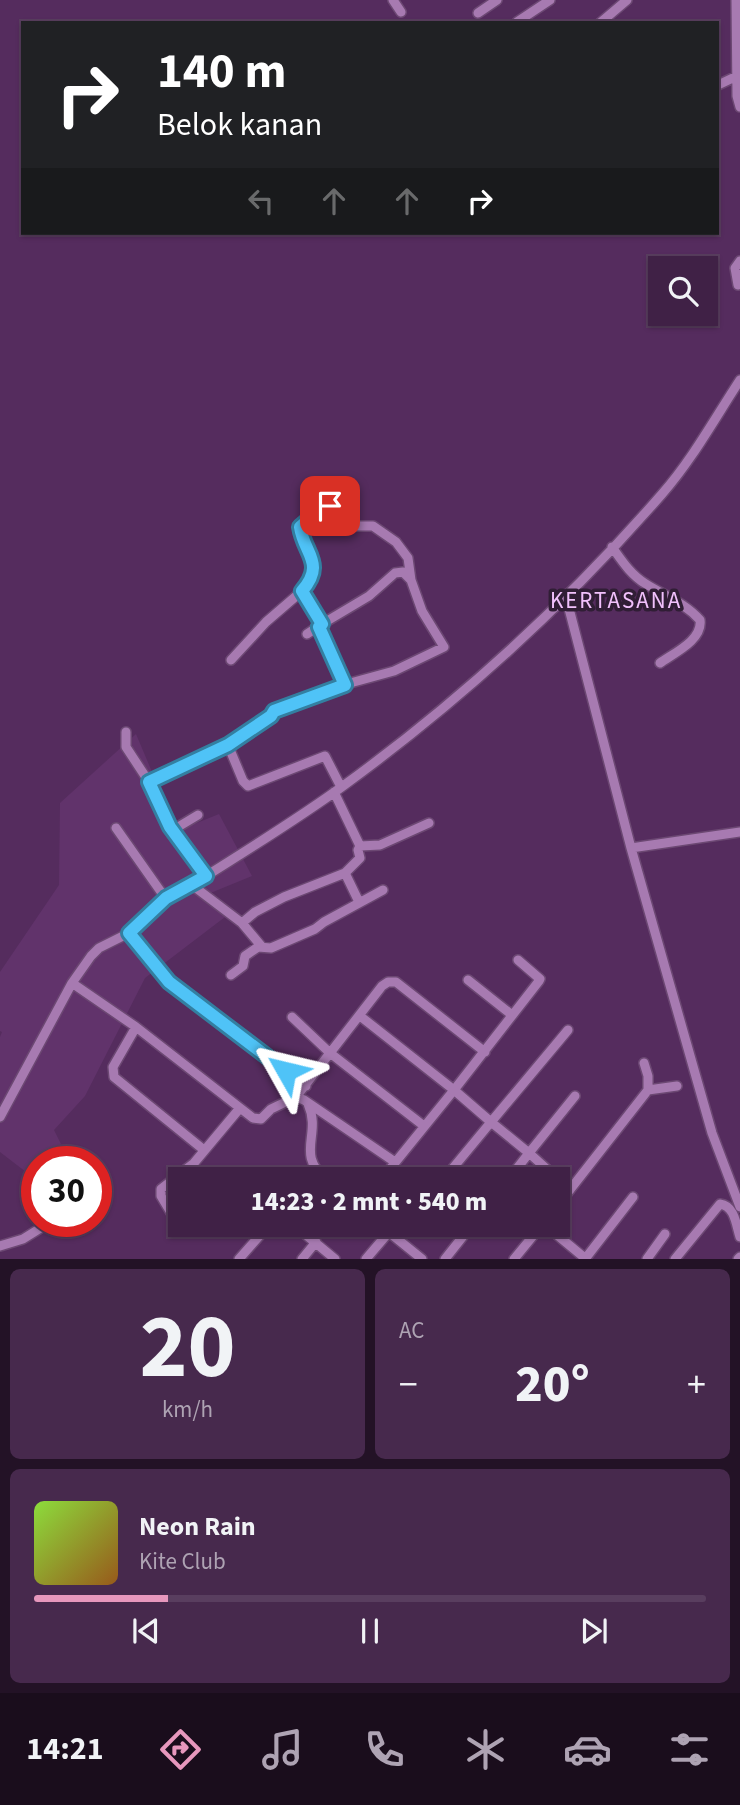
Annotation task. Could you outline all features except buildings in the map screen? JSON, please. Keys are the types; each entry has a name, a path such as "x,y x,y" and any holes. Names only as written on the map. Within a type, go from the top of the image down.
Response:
{"street":[{"path":"393,0 401,12"},
{"path":"478,13 497,0"},
{"path":"518,21 550,0"},
{"path":"602,21 627,0"},
{"path":"736,0 737,96 740,107"},
{"path":"719,85 737,76"},
{"path":"738,285 734,276 740,261"},
{"path":"0,1117 72,983 99,948 129,933 166,898 192,885 338,790 489,670 566,597 664,492 740,380"},
{"path":"149,782 228,745 271,716 274,711 345,685 394,671 444,648 422,611 411,580 408,558 396,542 373,526 355,526 330,506 316,513 300,527 310,552 313,571 302,591 266,622 231,660"},
{"path":"612,547 623,563 643,582 682,603 700,620 700,631 695,637 660,663"},
{"path":"307,634 369,596 395,573 403,572 411,580"},
{"path":"302,591 320,625 345,685"},
{"path":"566,597 631,848 712,1133 740,1206"},
{"path":"126,732 124,744 149,782 170,827 206,876"},
{"path":"228,745 247,786 325,756 360,846 360,858 345,873 284,897 255,912 242,923"},
{"path":"173,830 198,814"},
{"path":"360,846 380,845 429,823"},
{"path":"116,828 166,898"},
{"path":"631,848 740,832"},
{"path":"345,873 359,902"},
{"path":"192,885 242,923 262,947"},
{"path":"231,975 243,966 247,954 262,947 271,948 315,929 383,890"},
{"path":"129,933 169,982 306,1086"},
{"path":"391,1167 485,1052 540,979 518,960"},
{"path":"468,980 512,1015"},
{"path":"72,983 136,1027 253,1118 261,1119 271,1109 296,1097 385,983 396,982 485,1052"},
{"path":"360,1016 454,1090 544,1167"},
{"path":"292,1017 330,1053 424,1126"},
{"path":"136,1027 113,1067 114,1077 204,1150"},
{"path":"454,1167 568,1030"},
{"path":"570,1190 648,1090 644,1063"},
{"path":"648,1090 677,1086"},
{"path":"518,1167 575,1096"},
{"path":"296,1097 395,1162"},
{"path":"308,1103 313,1118 310,1158 313,1167"},
{"path":"189,1167 240,1108"},
{"path":"168,1183 160,1192 168,1206"},
{"path":"558,1237 585,1259 633,1197"},
{"path":"675,1259 720,1204 728,1205 740,1237"},
{"path":"647,1259 664,1234"},
{"path":"0,1246 25,1237"},
{"path":"239,1259 258,1237"},
{"path":"310,1237 335,1259"},
{"path":"366,1259 390,1237"},
{"path":"394,1237 422,1259"},
{"path":"445,1259 462,1237"},
{"path":"514,1259 533,1237"},
{"path":"302,1259 316,1242"}],"shaded area":[{"path":"136,734 177,831 219,814 252,876 208,894 225,917 145,978 85,1096 54,1130 61,1144 21,1146 21,1168 0,1152 0,972 59,885 60,803"}],"district":[{"name":"KERTASANA","path":"616,600"}],"route":[{"path":"286,1071 169,982 129,933 166,898 206,876 170,827 149,782 228,745 271,716 274,711 345,685 319,627 322,624 302,591 313,571 310,552 300,527 316,513 330,506"}]}
